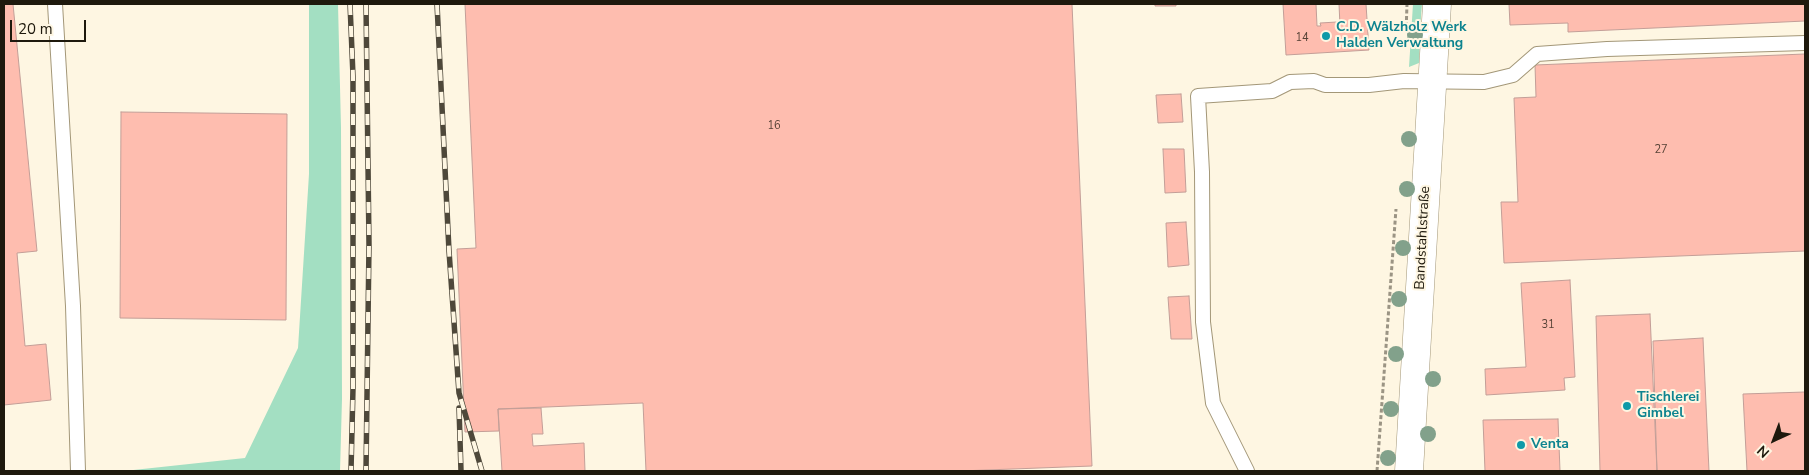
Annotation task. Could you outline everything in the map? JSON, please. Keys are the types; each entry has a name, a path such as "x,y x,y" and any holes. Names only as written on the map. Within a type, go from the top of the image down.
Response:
{"street":[{"name":"Bandstahlstraße","path":"1409,471 1437,4"}],"lane":[{"path":"55,4 74,306 78,471"},
{"path":"1247,471 1213,403 1204,322 1202,172 1198,96 1272,90 1290,82 1314,81 1325,85 1369,85 1404,80 1484,82 1513,75 1537,54 1607,49 1805,43"}],"path":[{"path":"1404,80 1408,4"},
{"path":"1377,471 1396,206"}],"green space":[{"path":"309,4 338,4 341,128 342,399 340,471 124,471 245,458 298,348 309,174"},
{"path":"1413,4 1422,4 1419,63 1409,67"}],"building":[{"path":"4,4 13,4 37,251 17,253 25,346 46,344 51,400 4,405"},
{"path":"465,4 1072,4 1092,466 960,471 646,471 643,403 498,409 499,431 465,432 457,249 476,248"},
{"path":"1155,4 1176,4 1176,6 1155,6"},
{"name":"C.D. Wälzholz Werk Halden Verwaltung","path":"1283,4 1316,4 1317,26 1321,26 1320,23 1337,22 1337,26 1340,26 1339,4 1366,4 1369,50 1286,55"},
{"path":"1509,4 1805,4 1805,21 1568,32 1568,23 1510,25"},
{"path":"1805,54 1805,251 1504,263 1501,202 1518,202 1514,98 1536,97 1535,65"},
{"path":"1181,94 1183,122 1158,123 1156,95"},
{"path":"121,112 287,114 286,320 120,318"},
{"path":"1163,149 1184,149 1186,192 1165,193"},
{"path":"1186,222 1189,265 1168,267 1166,223"},
{"path":"1570,280 1575,377 1564,378 1565,390 1486,395 1485,369 1526,367 1521,283"},
{"path":"1189,296 1192,339 1171,339 1168,297"},
{"name":"Tischlerei Gimbel","path":"1650,314 1657,471 1600,471 1596,316"},
{"path":"1703,338 1709,471 1657,471 1653,341"},
{"path":"1805,392 1805,471 1747,471 1743,394"},
{"path":"541,408 543,434 532,434 533,446 584,443 585,471 502,471 498,409"},
{"name":"Venta","path":"1558,419 1560,471 1485,471 1483,420"}],"railway":[{"path":"350,4 353,76 353,388 351,471"},
{"path":"366,4 369,245 366,471"},
{"path":"437,4 449,251 459,393 482,471"},
{"path":"459,408 461,471"}],"place":[{"name":"C.D. Wälzholz Werk Halden Verwaltung","path":"1326,36"},
{"name":"Tischlerei Gimbel","path":"1627,406"},
{"name":"Venta","path":"1521,445"}]}
